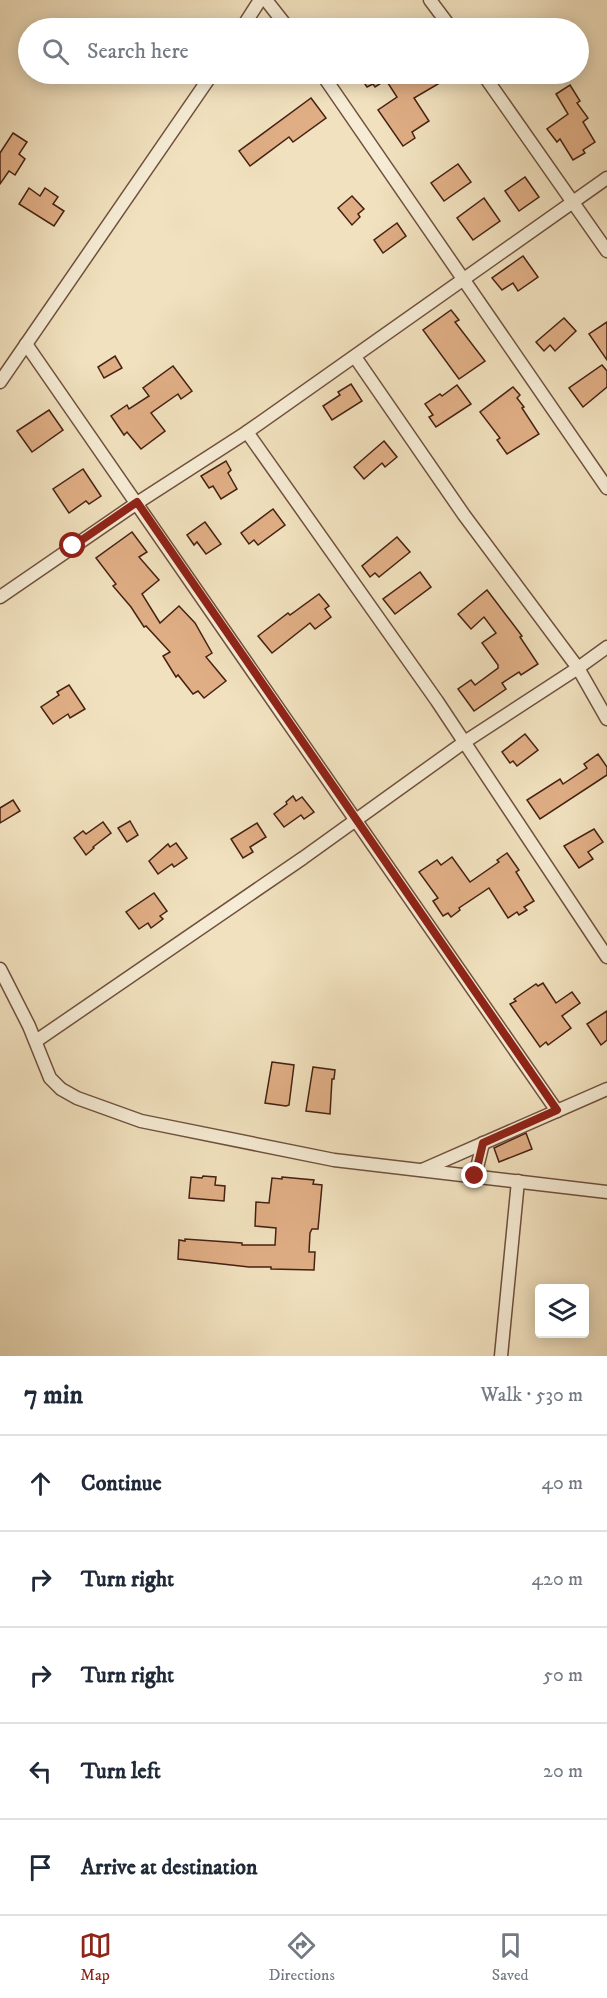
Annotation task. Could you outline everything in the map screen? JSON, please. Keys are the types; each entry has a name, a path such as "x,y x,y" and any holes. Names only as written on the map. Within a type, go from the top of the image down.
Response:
{"street":[{"path":"248,18 260,0"},
{"path":"266,0 280,18"},
{"path":"430,0 444,18"},
{"path":"0,382 205,84"},
{"path":"329,84 607,488"},
{"path":"490,84 607,251"},
{"path":"0,597 137,502 247,432 607,178"},
{"path":"26,344 557,1110"},
{"path":"355,357 464,515 578,668 607,719"},
{"path":"247,432 437,701 607,957"},
{"path":"36,1041 303,858 463,743 607,647"},
{"path":"0,969 36,1041 50,1078 61,1089 77,1098 141,1121 334,1160 607,1192"},
{"path":"421,1170 607,1089"},
{"path":"475,1176 483,1143"},
{"path":"501,1356 518,1181"}],"building":[{"path":"389,84 438,84 414,98 429,121 412,132 415,138 403,146 378,110 397,97"},
{"path":"570,85 580,101 577,103 588,118 583,122 595,142 583,150 585,153 573,160 560,139 557,142 547,129 568,114 556,94"},
{"path":"311,98 326,118 293,142 289,137 250,166 239,151"},
{"path":"13,133 27,142 19,154 25,159 15,175 9,171 0,184 0,153"},
{"path":"458,164 471,182 444,201 431,183"},
{"path":"525,177 539,197 519,211 505,191"},
{"path":"29,188 40,196 45,188 58,197 53,204 64,211 54,226 19,204"},
{"path":"352,196 364,209 352,225 338,208"},
{"path":"484,198 500,221 473,240 457,218"},
{"path":"397,223 406,236 383,253 374,240"},
{"path":"523,256 538,277 518,291 513,283 502,290 492,278"},
{"path":"451,310 459,320 455,322 485,361 459,379 423,330"},
{"path":"564,318 576,331 555,351 550,345 544,351 536,342"},
{"path":"607,322 607,360 589,334"},
{"path":"115,356 122,368 104,378 98,367"},
{"path":"602,365 607,371 607,387 583,407 569,388"},
{"path":"173,366 192,391 181,399 178,394 151,413 165,431 141,449 127,432 124,435 111,416 127,405 129,409 149,396 143,388"},
{"path":"351,384 362,401 332,420 323,406 340,395 338,392"},
{"path":"457,385 471,404 436,427 429,417 433,415 425,404 440,394 442,396"},
{"path":"513,387 520,395 517,398 524,407 522,408 539,434 507,454 497,440 500,438 480,412"},
{"path":"49,410 63,430 32,452 17,431"},
{"path":"384,441 397,457 385,467 382,463 364,479 354,467"},
{"path":"226,461 231,470 228,473 237,489 221,499 213,486 209,488 201,476"},
{"path":"83,469 101,496 89,504 86,501 69,513 53,489"},
{"path":"273,509 285,525 258,545 254,540 249,544 241,533"},
{"path":"205,522 221,544 206,554 197,542 194,545 187,535"},
{"path":"132,532 147,552 139,557 159,580 142,594 160,623 179,606 195,623 212,653 206,657 226,681 204,698 198,691 193,694 178,675 176,677 163,656 170,652 146,626 144,627 113,586 116,584 96,558"},
{"path":"397,537 410,552 379,577 375,573 370,577 362,566"},
{"path":"420,572 431,587 395,614 383,599"},
{"path":"487,590 522,636 520,637 538,664 502,683 506,689 474,711 458,689 471,680 475,685 498,668 482,643 496,633 484,617 471,629 458,614"},
{"path":"319,594 329,606 325,609 331,617 315,629 310,623 272,653 258,636 288,613 290,615"},
{"path":"69,685 85,709 70,718 68,714 53,724 41,707 59,695 57,692"},
{"path":"525,734 538,750 517,766 513,761 510,763 502,752"},
{"path":"598,754 607,767 607,775 540,819 527,800 560,779 563,784 587,768 584,764"},
{"path":"293,796 296,801 302,797 314,812 304,819 301,815 284,827 274,814"},
{"path":"13,800 20,811 0,823 0,808"},
{"path":"130,821 138,835 127,842 118,828"},
{"path":"103,822 111,833 86,855 74,838 83,831 86,834"},
{"path":"257,823 266,837 250,847 253,852 243,858 231,839"},
{"path":"594,829 603,842 588,852 593,859 579,868 564,846"},
{"path":"176,843 187,858 174,867 172,864 158,874 149,861 168,844 170,847"},
{"path":"507,853 519,870 516,872 534,901 524,907 527,910 519,915 517,912 508,918 489,888 459,908 460,910 451,917 448,913 443,916 433,901 438,898 419,872 437,860 441,865 452,857 470,882 499,862 497,860"},
{"path":"154,893 167,911 160,916 163,919 151,928 148,923 139,929 126,912"},
{"path":"543,983 556,1003 572,992 580,1003 562,1016 571,1028 548,1045 546,1042 540,1047 510,1004 536,984 538,986"},
{"path":"607,1011 607,1040 601,1045 587,1024"},
{"path":"272,1062 294,1065 289,1105 265,1103"},
{"path":"313,1067 335,1070 334,1079 332,1079 330,1114 306,1111"},
{"path":"526,1133 532,1149 499,1162 494,1148"},
{"path":"203,1176 216,1177 215,1185 225,1186 224,1201 189,1198 191,1177 202,1178"},
{"path":"282,1177 314,1180 313,1184 322,1185 318,1229 312,1229 310,1233 309,1252 315,1252 314,1270 271,1269 271,1267 249,1267 178,1259 179,1240 185,1241 185,1239 242,1243 242,1245 275,1245 276,1228 255,1226 256,1202 269,1203 272,1178 282,1179"}],"route":[{"path":"73,546 137,502 557,1110 483,1143 475,1176"}]}
